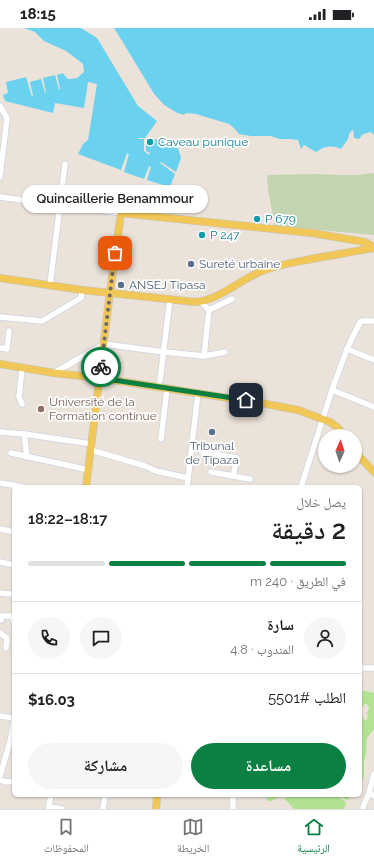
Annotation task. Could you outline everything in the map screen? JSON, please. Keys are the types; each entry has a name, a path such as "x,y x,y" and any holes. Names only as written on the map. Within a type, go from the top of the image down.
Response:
{"main road":[{"path":"86,485 121,213 312,233 364,242 373,248"},
{"path":"0,278 82,290 201,302 212,299 253,275 270,268 373,248"},
{"path":"0,364 198,393 298,410 330,422 339,429"},
{"path":"322,420 332,429"},
{"path":"362,453 374,465"},
{"path":"362,459 374,472"},
{"path":"156,809 157,797"}],"street":[{"path":"0,106 7,118 0,177"},
{"path":"50,285 64,164"},
{"path":"0,197 121,213"},
{"path":"0,317 42,321 81,298 82,290"},
{"path":"160,381 170,299"},
{"path":"209,310 232,299"},
{"path":"201,302 209,310"},
{"path":"204,356 209,310"},
{"path":"302,485 346,349 360,322 374,321"},
{"path":"0,348 7,349 9,331"},
{"path":"54,373 104,344 204,356 225,352"},
{"path":"346,349 374,360"},
{"path":"22,368 19,397 22,404"},
{"path":"161,439 167,389"},
{"path":"332,390 374,406"},
{"path":"187,485 198,393"},
{"path":"0,432 24,434 91,447 156,471 188,478"},
{"path":"24,434 27,457"},
{"path":"202,452 236,458 233,476"},
{"path":"11,453 89,470"},
{"path":"211,472 250,479"},
{"path":"0,483 12,485"},
{"path":"0,526 12,531"},
{"path":"0,562 12,565"},
{"path":"0,593 10,594"},
{"path":"0,620 1,616 12,616"},
{"path":"0,633 6,638 6,648"},
{"path":"362,668 374,668"},
{"path":"0,716 12,718"},
{"path":"0,776 12,744"},
{"path":"363,807 371,794 374,774"},
{"path":"0,780 6,782 12,781"},
{"path":"103,809 105,797"},
{"path":"233,797 233,809"},
{"path":"50,798 49,808 62,809"}],"green space":[{"path":"374,173 374,235 275,226 268,190 267,175 356,175"},
{"path":"362,691 374,693 374,729 367,738 364,760 364,777 362,780 362,716 366,721 369,708 367,704 362,708"},
{"path":"266,797 283,797 271,801 268,801"},
{"path":"283,797 340,797 346,802 344,809 294,809"},
{"path":"342,797 350,797 347,800"}],"water":[{"path":"24,28 81,28 97,38 138,106 157,121 145,138 138,138 144,139 144,151 149,155 150,153 146,151 146,139 163,140 178,148 181,158 176,172 161,162 160,163 175,174 170,187 147,180 151,167 149,166 144,179 124,172 129,154 127,153 121,170 78,154 83,144 88,140 97,84 88,82 84,108 55,103 53,113 5,101 3,95 8,93 6,82 26,77 32,97 30,82 41,79 45,93 43,78 55,75 59,90 57,75 63,73 68,79 77,78 83,72 83,64 66,51 44,41 35,32"},
{"path":"114,28 374,28 374,135 371,132 363,134 359,139 354,138 353,129 341,149 328,147 322,148 316,152 304,145 301,149 298,140 279,139 271,136 251,136 239,134 229,124 196,114 186,113 184,115 177,113 164,105 154,94"}],"pier":[{"path":"22,28 34,33 43,42 66,51 83,64 84,72 77,78 68,79 63,71 69,77 76,76 82,71 81,65 65,53 43,43 34,34 23,30"},
{"path":"112,28 114,28 154,94 164,105 177,113 187,115 184,117 163,107 152,96"}],"way so far":[{"path":"101,367 115,253"}],"place":[{"name":"Caveau punique","path":"150,142"},
{"name":"P 679","path":"257,219"},
{"name":"P 247","path":"202,235"},
{"name":"Quincaillerie Benammour","path":"115,253"},
{"name":"Sureté urbaine","path":"191,264"},
{"name":"ANSEJ Tipasa","path":"121,285"},
{"name":"Université de la Formation continue","path":"41,409"},
{"name":"Tribunal de Tipaza","path":"212,432"}],"route":[{"path":"101,367 100,378 246,400"}]}
